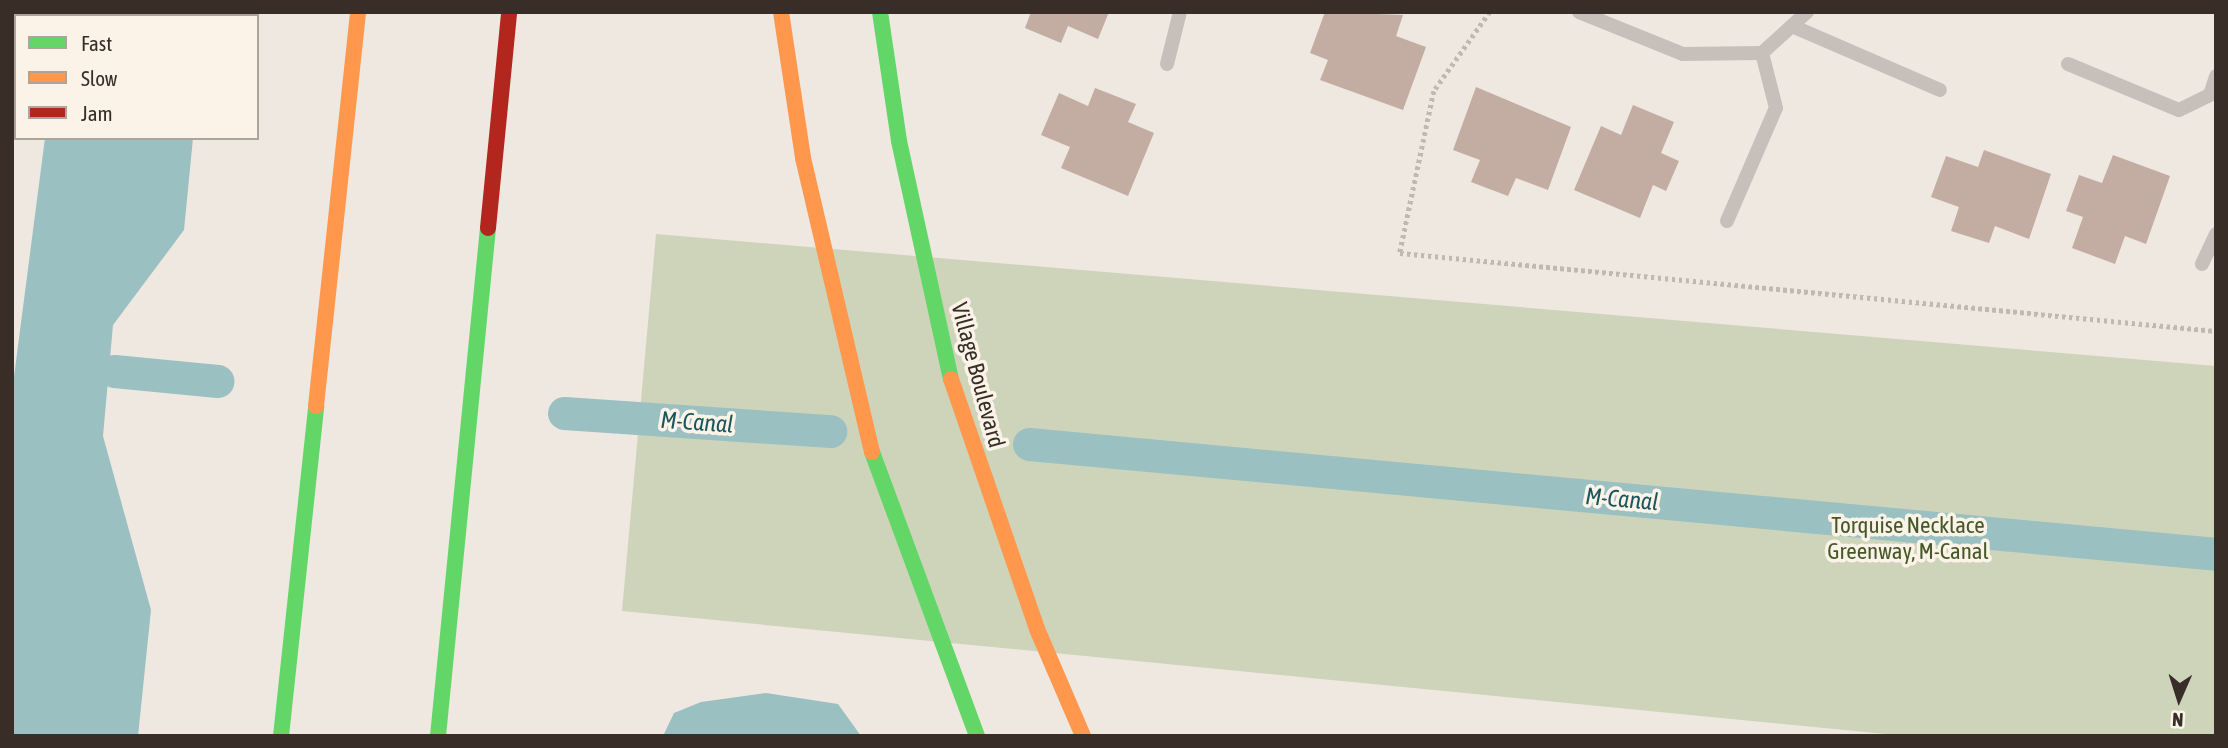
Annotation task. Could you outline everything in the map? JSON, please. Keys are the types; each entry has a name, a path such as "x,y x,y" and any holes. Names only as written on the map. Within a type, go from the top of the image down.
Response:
{"main road":[{"path":"281,736 358,12"},
{"path":"438,736 509,12"},
{"path":"781,12 803,158 857,407 911,569 977,736"},
{"name":"Village Boulevard","path":"880,12 899,141 951,381 1032,618 1083,736"}],"lane":[{"path":"1167,64 1180,12"},
{"path":"1578,12 1682,54 1762,53 1807,12"},
{"path":"1792,26 1940,90"},
{"path":"1727,221 1776,108 1762,53"},
{"path":"2068,64 2179,110 2210,95 2216,76"},
{"path":"2202,264 2216,234"}],"path":[{"path":"1490,12 1434,91 1400,253 2216,331"}],"green space":[{"name":"Torquise Necklace Greenway, M-Canal","path":"656,234 2216,366 2216,736 1906,736 622,611"}],"water":[{"path":"64,12 205,12 134,14"},
{"path":"45,140 193,140 184,230 113,325 103,436 151,610 138,736 12,736 12,392"},
{"path":"766,693 838,704 861,736 663,736 674,713 701,702"}],"building":[{"path":"1031,12 1109,12 1098,39 1068,26 1061,43 1025,28"},
{"path":"1325,12 1403,15 1396,36 1426,47 1403,110 1320,80 1328,60 1310,53"},
{"path":"1476,87 1571,127 1548,190 1516,178 1508,196 1471,182 1480,160 1453,150"},
{"path":"1095,88 1136,104 1128,122 1154,133 1128,196 1061,168 1070,147 1041,135 1059,93 1088,106"},
{"path":"1633,105 1674,122 1661,153 1679,161 1666,191 1653,185 1640,218 1574,190 1601,126 1621,135"},
{"path":"1984,150 2051,174 2029,239 1995,226 1989,243 1951,231 1959,207 1931,197 1946,156 1978,167"},
{"path":"2113,155 2170,176 2146,244 2125,236 2115,264 2072,248 2083,217 2066,211 2079,175 2102,183"}],"waterway":[{"name":"M-Canal","path":"114,371 218,381"},
{"name":"M-Canal","path":"564,413 830,431"},
{"name":"M-Canal","path":"1029,444 2216,554"}],"traffic: fast":[{"path":"880,12 899,141 951,379"},
{"path":"438,736 488,228"},
{"path":"281,736 316,406"},
{"path":"872,452 977,736"}],"traffic: slow":[{"path":"316,406 358,12"},
{"path":"781,12 803,158 872,452"},
{"path":"951,379 1037,629 1083,736"}],"traffic: jam":[{"path":"488,228 509,12"}]}
